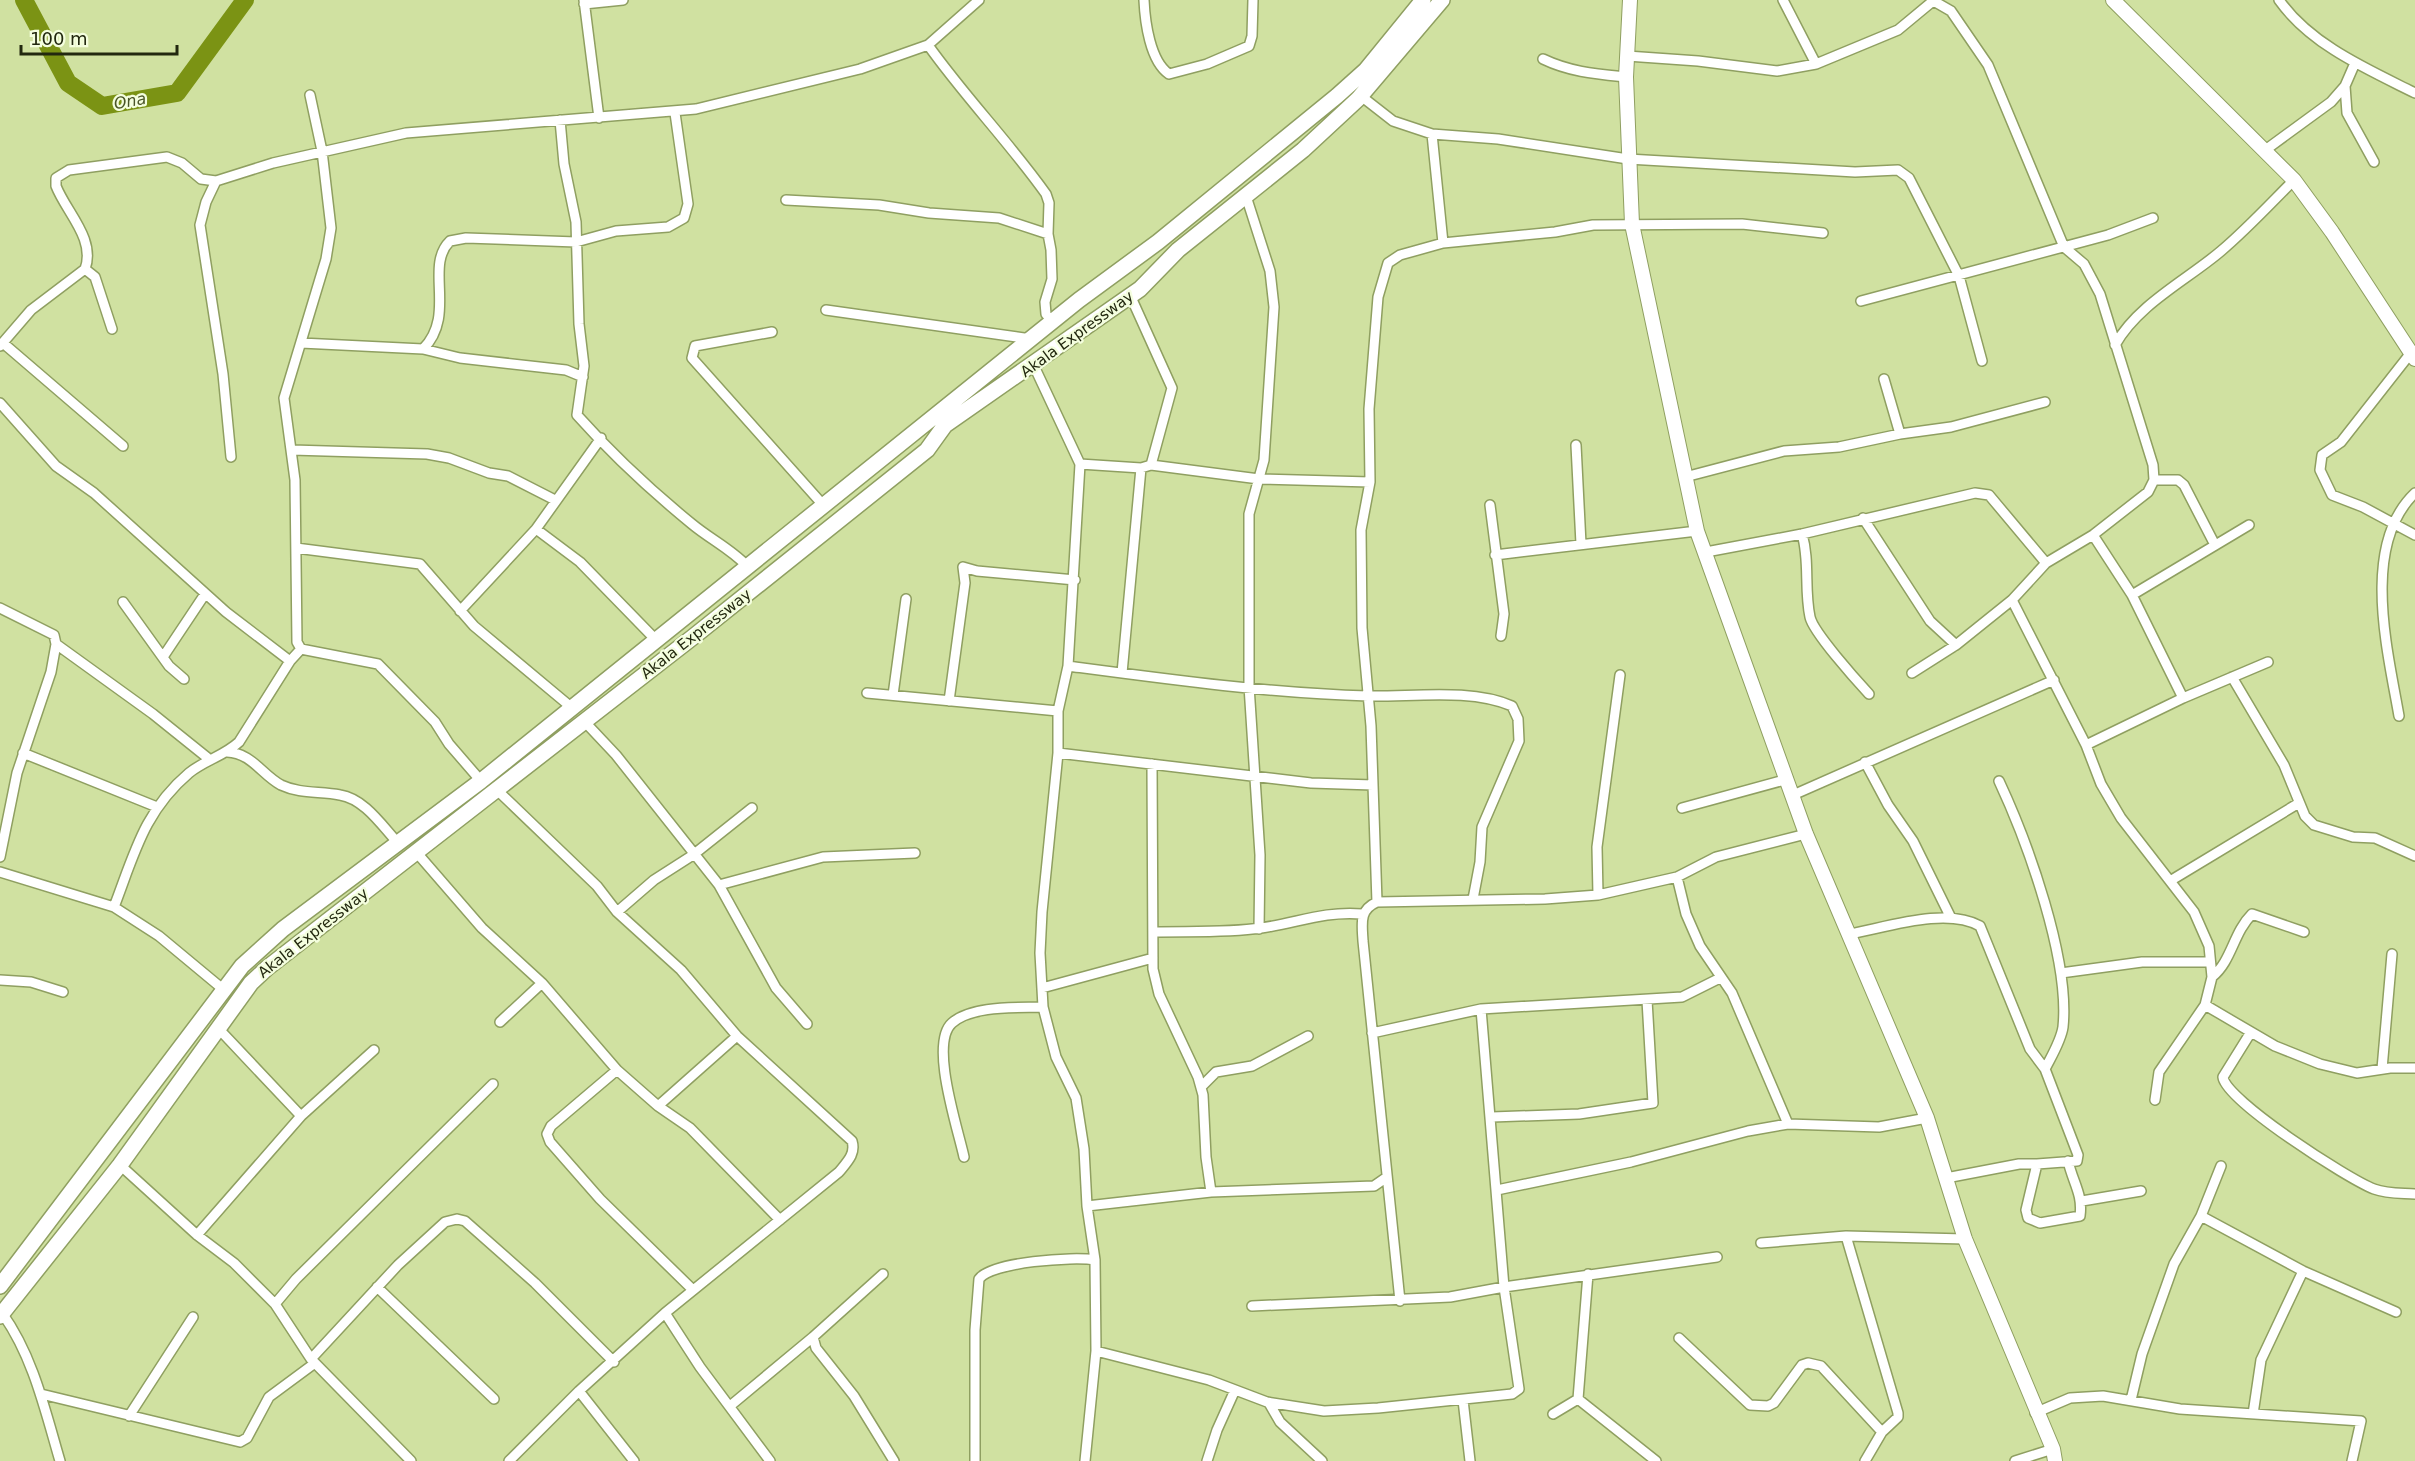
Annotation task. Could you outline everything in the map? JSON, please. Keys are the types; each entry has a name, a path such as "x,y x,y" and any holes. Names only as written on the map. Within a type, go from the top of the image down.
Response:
{"main road":[{"name":"Akala Expressway","path":"0,1286 242,966 283,929 481,781 1079,300 1111,277 1337,96 1366,70 1423,0"},
{"name":"Akala Expressway","path":"1,1315 120,1165 251,983 267,968 497,790 927,450 945,425 1034,366 1135,292 1178,250 1246,196 1362,96 1442,0"},
{"path":"1111,277 1135,292"},
{"path":"1079,300 1094,322"},
{"path":"530,740 541,755"}],"street":[{"path":"599,118 584,2 622,0"},
{"path":"123,446 2,344 31,310 86,268 88,260 86,244 56,186 56,178 60,173 167,157 182,163 201,179 216,181 406,132 675,113 843,73 928,45 979,0"},
{"path":"1144,0 1146,25 1154,49 1162,69 1169,75 1207,64 1249,46 1252,36 1253,0"},
{"path":"1630,0 1626,76 1632,224 1698,531 1806,834 1927,1118 1965,1239 2054,1455 2015,1461"},
{"path":"1783,0 1816,64"},
{"path":"1627,56 1777,70 1816,64 1898,30 1933,0 1951,11 1988,65 2064,247 2084,264 2100,294 2153,465 2154,480 2148,492 2093,536 2046,563 2012,600 1956,645 1912,673"},
{"path":"2113,0 2294,180 2332,232 2413,357 2341,442 2322,454 2320,470 2332,495 2363,507 2392,525 2415,535"},
{"path":"2279,0 2314,36 2355,63 2415,93"},
{"path":"928,45 952,79 1011,145 1046,194 1052,279 1045,302 1046,314 1053,322"},
{"path":"1543,59 1563,68 1587,74 1626,76"},
{"path":"2264,151 2331,102 2345,86 2355,63"},
{"path":"2345,86 2347,112 2374,162"},
{"path":"310,95 322,152 331,215 331,240 284,398 292,450 297,642 301,649 378,664 435,722 449,744 481,781"},
{"path":"1362,96 1392,121 1432,134 1498,139 1628,159 1855,172 1898,170 1910,178 1959,276 1982,360"},
{"path":"423,349 434,336 438,321 440,258 450,241 466,238 576,242 616,231 668,227 684,218 688,204 675,113"},
{"path":"560,120 564,164 575,209 583,377 576,409 577,416 662,498 693,525 736,555 747,567"},
{"path":"1432,134 1443,243"},
{"path":"2115,345 2122,333 2154,303 2222,251 2294,180"},
{"path":"216,181 206,202 201,232 223,374 231,457"},
{"path":"1246,196 1270,271 1274,307 1263,460 1249,514 1249,686 1257,775 1260,855 1259,929"},
{"path":"786,200 879,205 928,213 999,218 1048,234"},
{"path":"1861,301 2108,235 2153,218"},
{"path":"1377,902 1371,726 1362,628 1361,531 1370,482 1369,409 1378,297 1382,277 1388,263 1400,255 1443,243 1555,232 1593,225 1742,225 1822,233"},
{"path":"86,268 95,277 112,329"},
{"path":"1135,292 1172,388 1151,465"},
{"path":"826,310 1032,339"},
{"path":"772,332 695,346 692,358 824,506"},
{"path":"300,344 423,349 460,358 566,370 583,377"},
{"path":"1034,366 1080,464 1075,580 1068,666 1058,711 1058,753 1042,912 1042,987 1043,1007 1056,1057 1076,1098 1084,1149 1087,1206 1095,1260 1096,1351 1085,1461"},
{"path":"1884,379 1900,434"},
{"path":"1685,477 1784,451 1839,447 1900,434 1951,427 2045,402"},
{"path":"0,403 56,466 94,493 205,594 290,660"},
{"path":"460,611 536,529 601,438"},
{"path":"1576,445 1581,544"},
{"path":"292,450 428,454 449,458 489,473 518,480 555,500"},
{"path":"1080,464 1141,468 1151,465 1259,475 1274,479 1370,482"},
{"path":"1122,673 1141,468"},
{"path":"2154,480 2178,480 2184,484 2215,545"},
{"path":"1706,552 1802,534 1975,493 1989,495 2046,563"},
{"path":"2399,716 2380,590 2392,525 2415,493"},
{"path":"1490,505 1504,614 1501,636"},
{"path":"1863,518 1930,621 1956,645"},
{"path":"2132,595 2248,525"},
{"path":"536,529 580,562 636,616 656,640"},
{"path":"1495,555 1698,531"},
{"path":"1802,534 1807,552 1810,620 1854,679 1869,694"},
{"path":"2093,536 2132,595 2183,698"},
{"path":"296,548 412,561 428,570 460,611 571,707"},
{"path":"949,701 965,583 963,567 1075,580"},
{"path":"163,657 205,594"},
{"path":"893,695 906,599"},
{"path":"2012,600 2086,745 2101,784 2121,818 2194,912 2210,952 2212,977 2205,1005 2159,1072 2155,1100"},
{"path":"123,602 163,657 184,679"},
{"path":"0,608 54,635 56,644 51,672 17,773 0,855"},
{"path":"56,644 153,714 209,759"},
{"path":"114,908 146,822 183,778 209,759 227,752 239,742 290,660 301,649"},
{"path":"2086,745 2183,698 2268,662"},
{"path":"1068,666 1249,686 1367,696 1432,694 1502,701 1512,706 1518,718 1519,741 1482,827 1480,862 1473,899"},
{"path":"1598,895 1597,847 1620,675"},
{"path":"2232,677 2284,765 2305,816 2314,825 2354,837 2375,838 2415,856"},
{"path":"1793,795 2054,680"},
{"path":"867,693 1058,711"},
{"path":"584,721 680,833 693,855 719,885 776,987 807,1024"},
{"path":"227,752 241,753 282,785 309,793 344,795 365,807 399,844"},
{"path":"23,753 157,807"},
{"path":"1058,753 1311,783 1373,785"},
{"path":"1865,762 1888,806 1913,841 1950,916"},
{"path":"1152,764 1153,958 1159,994 1201,1087 1211,1192"},
{"path":"1682,808 1788,779"},
{"path":"2000,781 2020,827 2061,973 2063,1029 2045,1069"},
{"path":"497,790 597,886 617,912 681,970 737,1036 852,1141 854,1147 854,1153 839,1172 692,1289 614,1362 579,1391 508,1461"},
{"path":"2170,881 2300,803"},
{"path":"617,912 663,873 693,855 752,808"},
{"path":"1400,1301 1365,982 1362,914 1365,908 1377,902 1545,899 1598,895 1677,877 1716,857 1806,834"},
{"path":"417,852 483,928 542,983 617,1070 658,1106 690,1128 780,1220"},
{"path":"719,885 823,857 915,853"},
{"path":"0,872 114,908 159,936 224,990"},
{"path":"1677,877 1686,914 1700,946 1732,993 1788,1124"},
{"path":"1154,932 1259,929 1315,915 1362,914"},
{"path":"2212,977 2222,970 2235,936 2252,914 2304,932"},
{"path":"1850,934 1950,916 1980,926 2030,1049 2045,1069 2079,1155 2077,1161 2037,1164 1946,1178"},
{"path":"2210,952 2230,948"},
{"path":"2382,1069 2392,954"},
{"path":"1042,987 1153,958"},
{"path":"2061,973 2142,962 2209,962"},
{"path":"1372,1033 1481,1009 1682,997 1720,978"},
{"path":"0,980 32,982 63,992"},
{"path":"500,1023 542,983"},
{"path":"1492,1117 1579,1114 1653,1103 1647,1000"},
{"path":"2205,1005 2275,1046 2320,1064 2357,1073 2382,1069 2415,1068"},
{"path":"964,1157 943,1060 946,1031 953,1021 978,1012 995,1008 1043,1007"},
{"path":"1096,1351 1162,1366 1269,1403 1324,1411 1463,1400 1512,1394 1519,1389 1504,1287 1492,1117 1481,1009"},
{"path":"217,1028 301,1116"},
{"path":"2251,1032 2223,1077 2225,1085 2241,1101 2312,1155 2351,1179 2376,1190 2415,1194"},
{"path":"658,1106 737,1036"},
{"path":"1201,1087 1216,1072 1252,1066 1308,1036"},
{"path":"196,1235 301,1116 374,1050"},
{"path":"617,1070 551,1126 547,1134 550,1142 600,1199 692,1289"},
{"path":"275,1304 296,1279 493,1084"},
{"path":"1497,1190 1630,1162 1748,1131 1788,1124 1879,1127 1927,1118"},
{"path":"2037,1164 2026,1210 2028,1218 2040,1223 2080,1216 2082,1201 2068,1161"},
{"path":"120,1165 196,1235 234,1263 275,1304 313,1361 411,1461"},
{"path":"2131,1400 2142,1354 2174,1264 2201,1215 2221,1166"},
{"path":"1087,1206 1211,1192 1374,1186 1387,1178"},
{"path":"1374,1186 1390,1198"},
{"path":"2082,1201 2141,1191"},
{"path":"2201,1215 2303,1271 2396,1312"},
{"path":"41,1394 240,1442 247,1438 269,1397 276,1389 313,1361 377,1287 445,1222 457,1219 465,1221 535,1283 614,1362"},
{"path":"1761,1243 1846,1236 1965,1239"},
{"path":"1846,1236 1898,1413 1898,1417 1882,1432 1865,1461"},
{"path":"975,1461 975,1330 979,1279 988,1271 1054,1259 1078,1257 1095,1260"},
{"path":"1252,1306 1400,1301 1471,1295 1504,1287 1588,1274 1718,1257"},
{"path":"2253,1414 2261,1360 2303,1271"},
{"path":"730,1406 804,1345 883,1274"},
{"path":"1578,1399 1588,1274"},
{"path":"377,1287 494,1399"},
{"path":"665,1313 700,1367 771,1461"},
{"path":"1,1315 14,1330 41,1394 60,1461"},
{"path":"129,1416 193,1317"},
{"path":"813,1337 816,1348 854,1396 894,1461"},
{"path":"1678,1338 1750,1405 1768,1406 1774,1403 1802,1365 1808,1363 1821,1366 1882,1432"},
{"path":"804,1345 816,1348"},
{"path":"1207,1461 1234,1390"},
{"path":"579,1391 634,1461"},
{"path":"2035,1413 2070,1398 2103,1396 2180,1409 2361,1421 2352,1461"},
{"path":"1553,1414 1578,1399"},
{"path":"1578,1399 1651,1459"},
{"path":"1463,1400 1470,1461"},
{"path":"1269,1403 1280,1422 1322,1461"}],"waterway":[{"name":"Ona","path":"24,0 68,83 102,106 177,93 245,0"}]}
